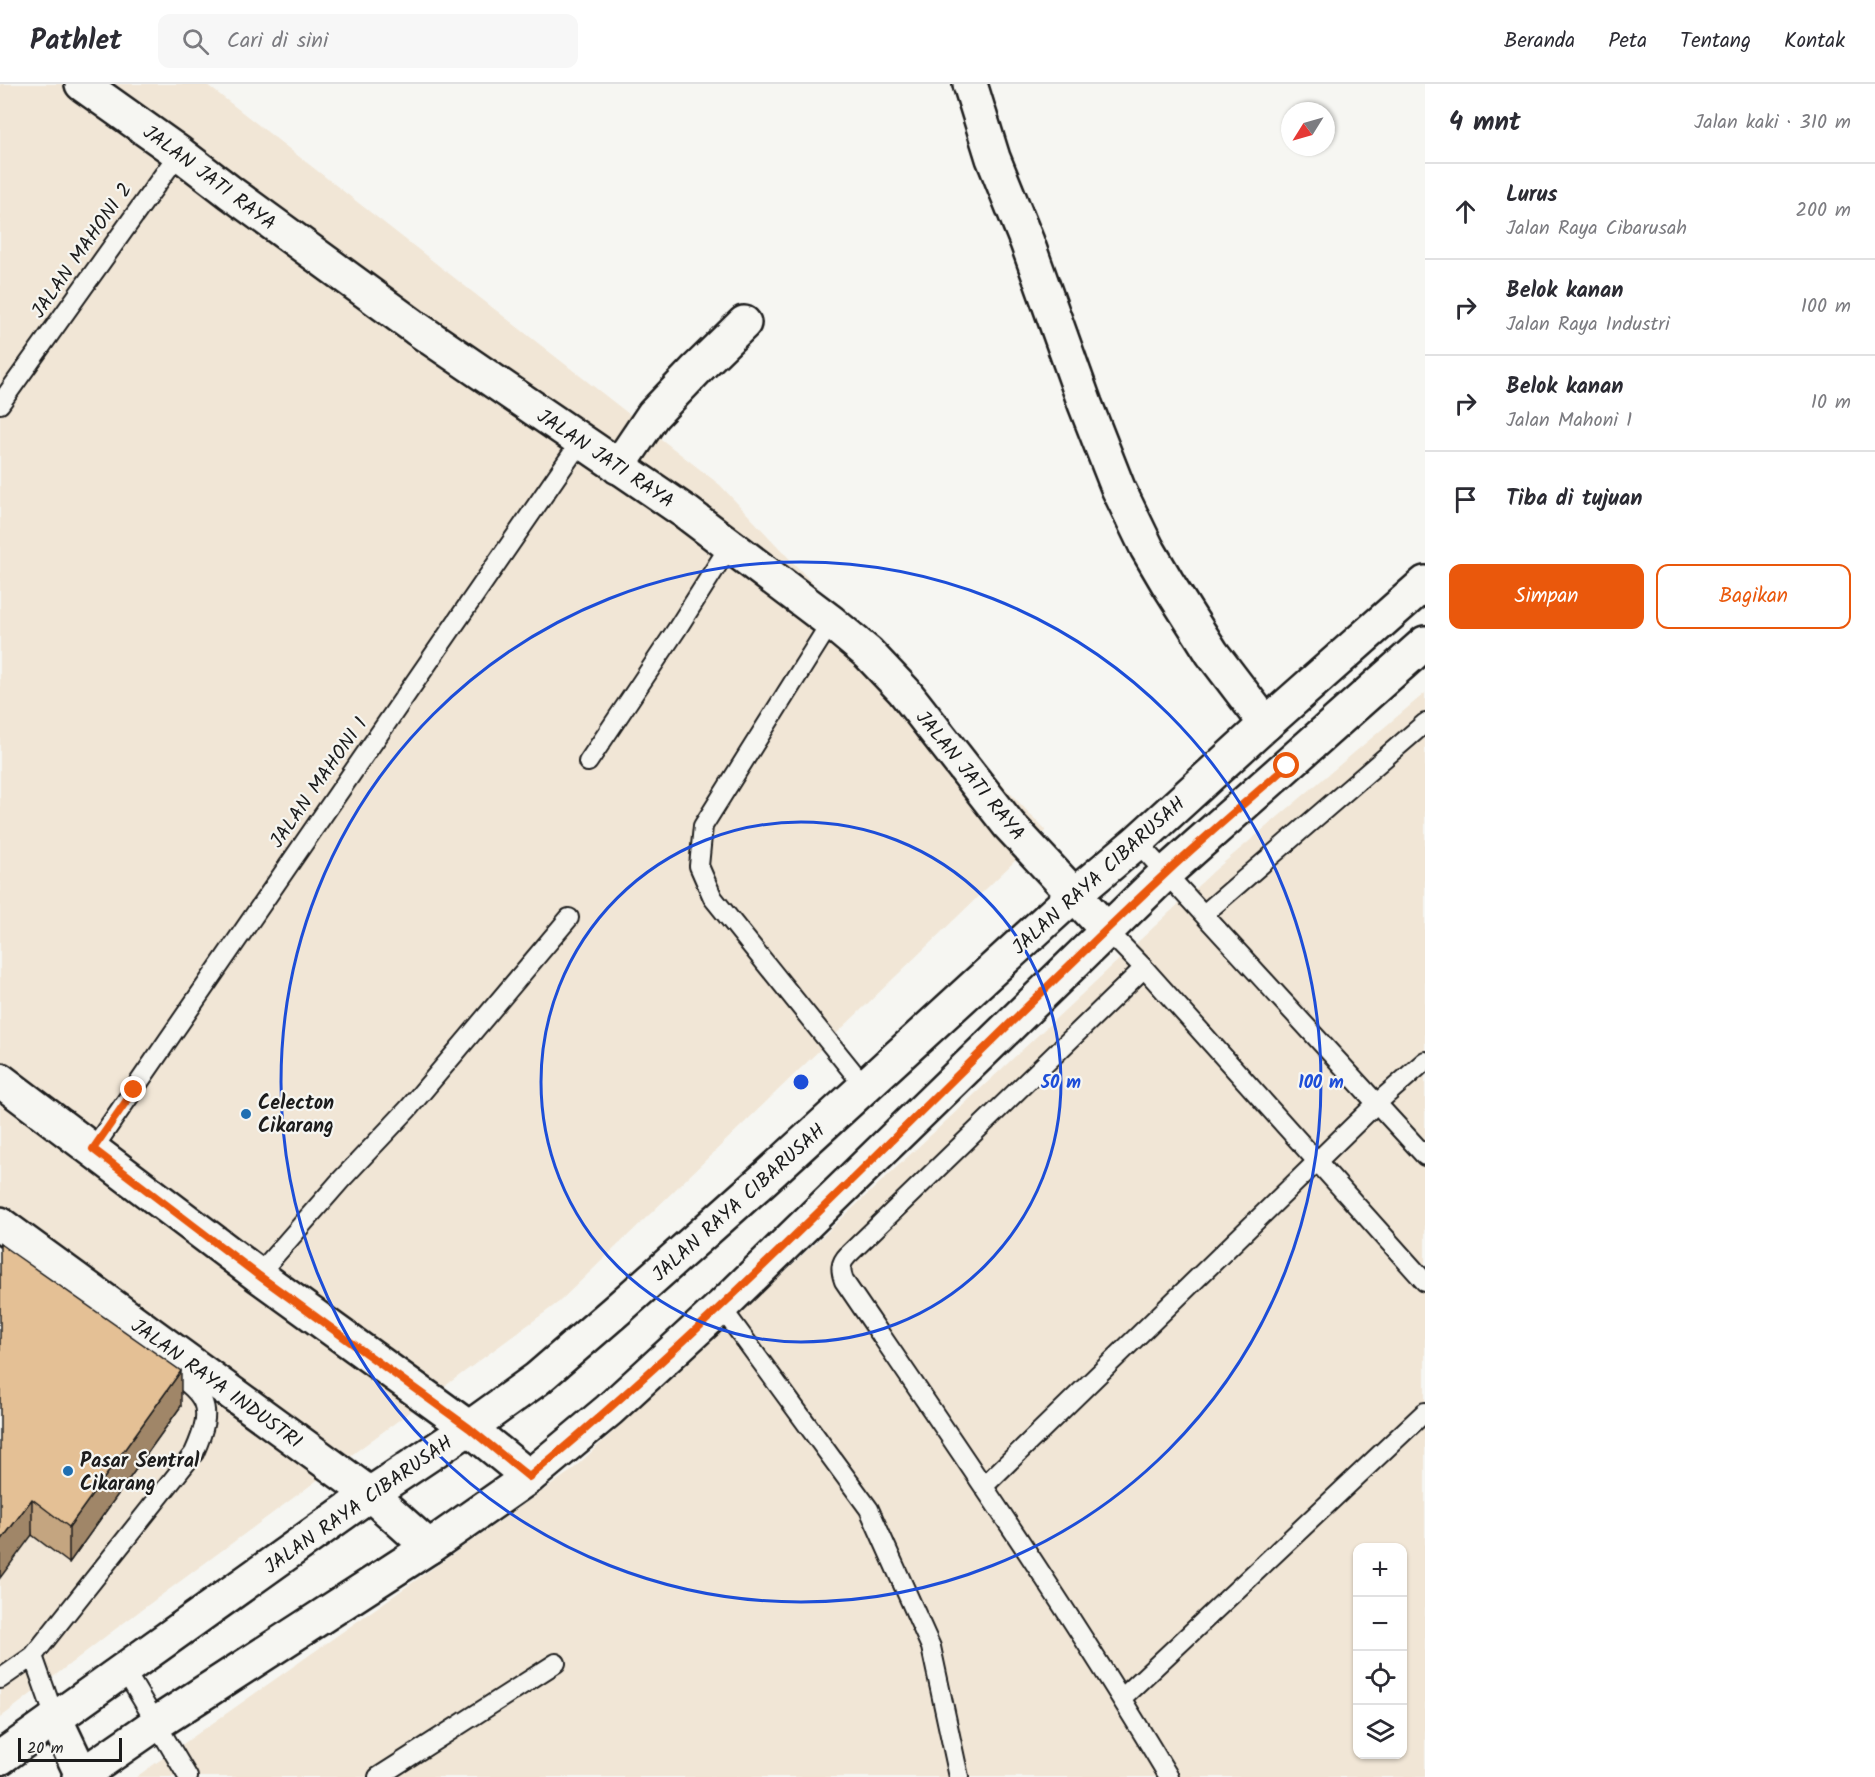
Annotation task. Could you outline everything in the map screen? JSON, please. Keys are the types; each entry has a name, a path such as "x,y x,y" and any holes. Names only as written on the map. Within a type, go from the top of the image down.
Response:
{"main road":[{"name":"JALAN JATI RAYA","path":"82,84 179,153 380,303 687,513 831,621 868,653 904,691 1009,825 1107,930"},
{"path":"970,84 993,158 1118,488 1147,548 1167,582 1212,652 1266,724"},
{"path":"618,467 653,415 744,323"},
{"name":"JALAN RAYA CIBARUSAH","path":"0,1758 537,1378 865,1087 1074,895 1137,842 1425,583"},
{"path":"55,1718 81,1776 157,1723 429,1548 529,1477 609,1410 721,1307 1166,873 1425,643"},
{"path":"0,1080 258,1275 469,1428 529,1477"},
{"name":"JALAN RAYA INDUSTRI","path":"0,1224 370,1494 429,1548"}],"lane":[{"name":"JALAN MAHONI 2","path":"0,404 179,153"},
{"name":"JALAN MAHONI 1","path":"93,1149 581,441"},
{"path":"588,762 730,545"},
{"path":"831,621 703,826 699,866 713,898 865,1087"},
{"path":"1204,914 1425,723"},
{"path":"1137,842 1425,1156"},
{"path":"258,1275 340,1181 408,1109 569,918"},
{"path":"1107,930 1144,968 1425,1282"},
{"path":"1144,968 843,1260 840,1270 844,1281 984,1486 1122,1698 1169,1777"},
{"path":"984,1486 1377,1103 1425,1061"},
{"path":"721,1307 869,1509 931,1647 959,1777"},
{"path":"0,1679 33,1656 194,1453 204,1431 206,1408 196,1391 143,1352"},
{"path":"1122,1698 1425,1413"},
{"path":"33,1656 55,1718"},
{"path":"378,1777 556,1663"},
{"path":"124,1669 188,1777"}],"shaded area":[{"path":"0,84 206,84 720,485 1046,831 559,1302 110,1633 0,1718"},
{"path":"1425,693 1425,1777 136,1777 571,1471 1215,870"}],"building":[{"name":"Pasar Sentral Cikarang","path":"0,1244 181,1371 69,1527 32,1499 0,1542"}],"place":[{"name":"Celecton Cikarang","path":"246,1114"},
{"name":"Pasar Sentral Cikarang","path":"68,1471"}],"route":[{"path":"134,1090 93,1149 258,1275 469,1428 529,1477 609,1410 721,1307 1166,873 1287,766"}]}
